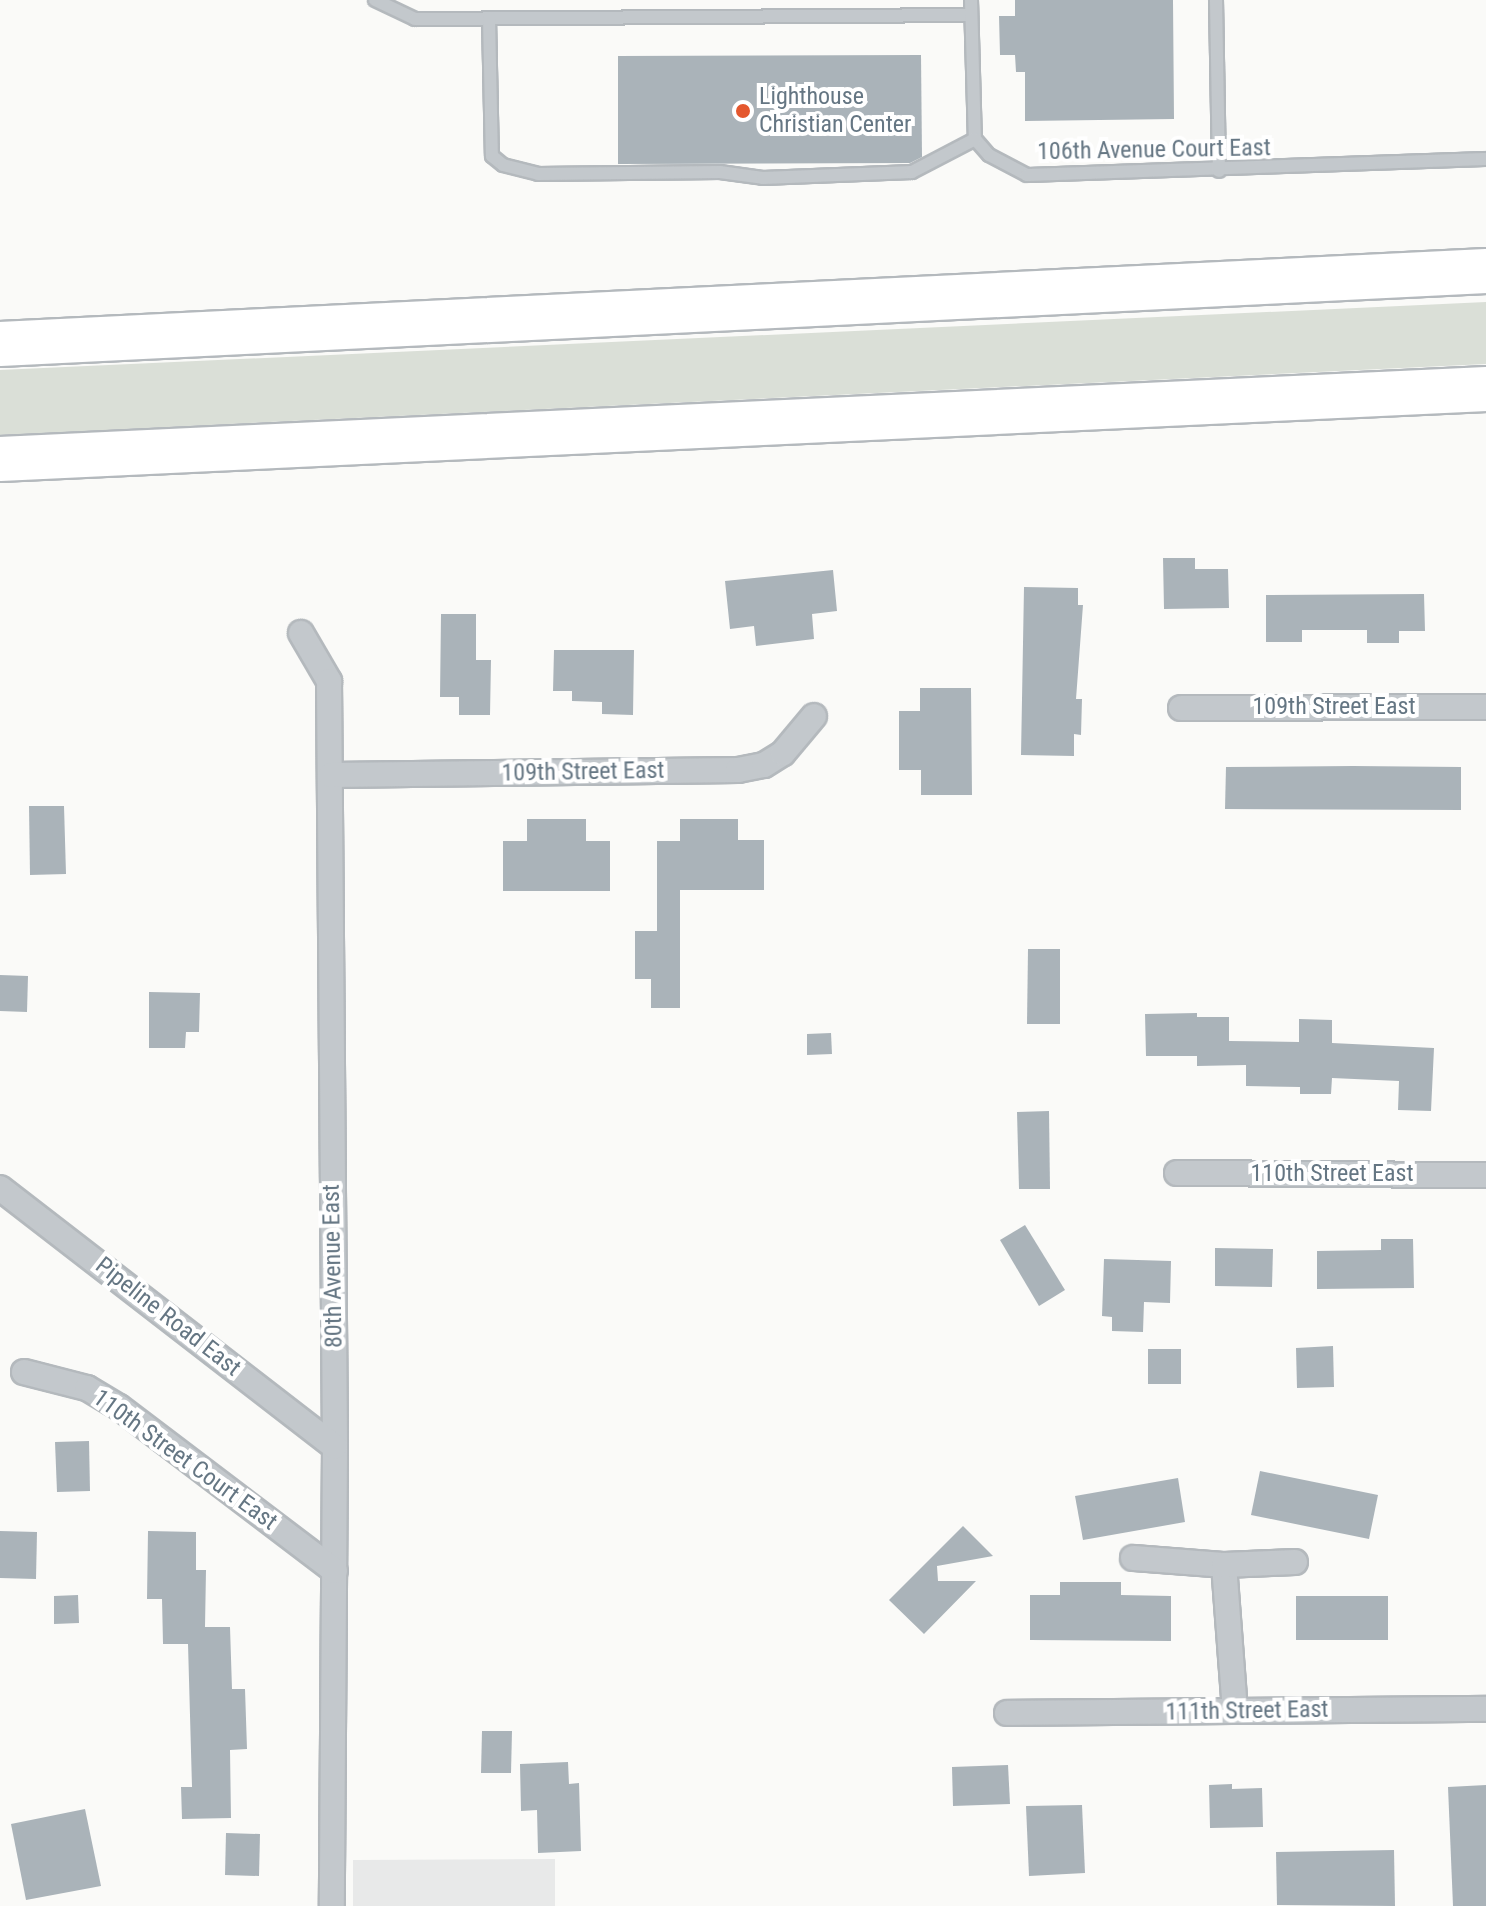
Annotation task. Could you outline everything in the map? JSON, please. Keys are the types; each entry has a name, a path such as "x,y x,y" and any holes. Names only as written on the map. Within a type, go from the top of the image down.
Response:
{"highway":[{"path":"0,344 1486,271"},
{"path":"0,459 1486,389"}],"street":[{"name":"80th Avenue East","path":"301,633 329,681 335,1447 332,1906"},
{"name":"109th Street East","path":"1181,708 1486,707"},
{"name":"109th Street East","path":"331,775 738,770 764,765 783,753 814,716"},
{"name":"110th Street East","path":"1177,1173 1486,1175"},
{"name":"Pipeline Road East","path":"0,1188 335,1447"},
{"name":"110th Street Court East","path":"24,1372 87,1388 119,1407 335,1571"},
{"path":"1133,1558 1224,1565 1295,1562"},
{"path":"1224,1565 1235,1711"},
{"name":"111th Street East","path":"1007,1713 1486,1709"}],"lane":[{"path":"375,0 415,19 971,15"},
{"path":"489,18 492,156 503,165 538,174 720,172 763,178 912,172 975,139 971,0"},
{"path":"1216,0 1219,171"},
{"name":"106th Avenue Court East","path":"975,139 989,155 1027,175 1219,171 1486,159"}],"shaded area":[{"path":"1486,302 1486,364 0,435 0,370"},
{"path":"555,1859 555,1906 353,1906 353,1860"}],"building":[{"path":"1015,0 1173,0 1174,119 1025,121 1025,72 1016,72 1015,55 1000,55 999,16 1015,16"},
{"path":"921,55 922,157 910,163 618,164 618,56"},
{"path":"1163,558 1195,558 1195,569 1228,569 1229,608 1164,609"},
{"path":"833,570 837,611 812,614 814,639 756,646 754,626 730,629 725,581"},
{"path":"1024,587 1078,588 1078,605 1083,605 1076,699 1082,699 1081,735 1074,734 1074,756 1021,755"},
{"path":"1424,594 1425,631 1399,631 1399,643 1367,643 1367,630 1302,630 1302,642 1266,642 1266,595"},
{"path":"441,614 476,614 476,660 491,660 490,715 459,715 459,697 440,697"},
{"path":"554,650 634,650 633,715 602,714 602,702 572,701 572,691 553,691"},
{"path":"920,688 971,688 972,795 921,795 921,770 899,770 899,711 920,711"},
{"path":"1226,767 1461,767 1461,810 1225,809"},
{"path":"29,806 64,806 66,874 30,875"},
{"path":"527,819 586,819 586,841 610,841 610,891 503,891 503,841 527,841"},
{"path":"680,819 738,819 738,840 764,840 764,890 680,890 680,1008 651,1008 651,979 635,979 635,931 657,931 657,841 680,841"},
{"path":"1028,949 1060,949 1060,1024 1027,1024"},
{"path":"0,975 28,976 27,1012 0,1011"},
{"path":"149,992 200,993 199,1032 186,1032 185,1048 149,1048"},
{"path":"1197,1013 1197,1017 1229,1017 1229,1041 1299,1042 1299,1019 1332,1020 1332,1043 1434,1048 1431,1111 1398,1110 1399,1081 1332,1078 1331,1094 1300,1094 1300,1087 1246,1086 1246,1065 1197,1066 1197,1056 1146,1056 1145,1014"},
{"path":"831,1033 832,1054 807,1055 807,1034"},
{"path":"1049,1111 1050,1189 1019,1189 1017,1112"},
{"path":"1025,1225 1065,1290 1039,1306 1000,1240"},
{"path":"1381,1239 1413,1239 1414,1288 1317,1289 1317,1251 1381,1250"},
{"path":"1215,1248 1273,1249 1272,1287 1215,1286"},
{"path":"1104,1259 1171,1261 1170,1303 1144,1302 1143,1332 1112,1331 1112,1317 1102,1316"},
{"path":"1333,1346 1334,1387 1297,1388 1296,1348"},
{"path":"1148,1349 1181,1349 1181,1384 1148,1384"},
{"path":"89,1441 90,1491 57,1492 55,1442"},
{"path":"1260,1471 1378,1495 1369,1539 1251,1515"},
{"path":"1178,1478 1185,1522 1083,1540 1075,1496"},
{"path":"963,1526 993,1556 937,1566 938,1581 976,1581 924,1634 889,1600"},
{"path":"0,1531 37,1532 36,1579 0,1578"},
{"path":"148,1531 196,1532 196,1570 206,1570 205,1627 230,1627 232,1689 245,1689 247,1749 230,1750 231,1818 182,1819 181,1787 192,1787 188,1644 163,1644 162,1599 147,1599"},
{"path":"1060,1582 1121,1582 1121,1595 1171,1596 1171,1641 1030,1640 1030,1595 1060,1595"},
{"path":"78,1595 79,1623 54,1624 54,1596"},
{"path":"1296,1596 1388,1596 1388,1640 1296,1640"},
{"path":"482,1731 512,1731 511,1773 481,1773"},
{"path":"568,1762 569,1784 579,1783 581,1851 538,1853 537,1810 521,1811 520,1764"},
{"path":"1008,1765 1010,1804 953,1806 952,1767"},
{"path":"1232,1784 1232,1789 1262,1788 1263,1827 1210,1828 1209,1785"},
{"path":"1486,1785 1486,1906 1453,1906 1448,1787"},
{"path":"1082,1805 1085,1873 1029,1876 1026,1806"},
{"path":"85,1809 101,1886 26,1900 11,1824"},
{"path":"226,1833 260,1834 259,1876 225,1875"},
{"path":"1394,1850 1395,1906 1277,1905 1276,1852"}],"place":[{"name":"Lighthouse Christian Center","path":"743,111"}]}
